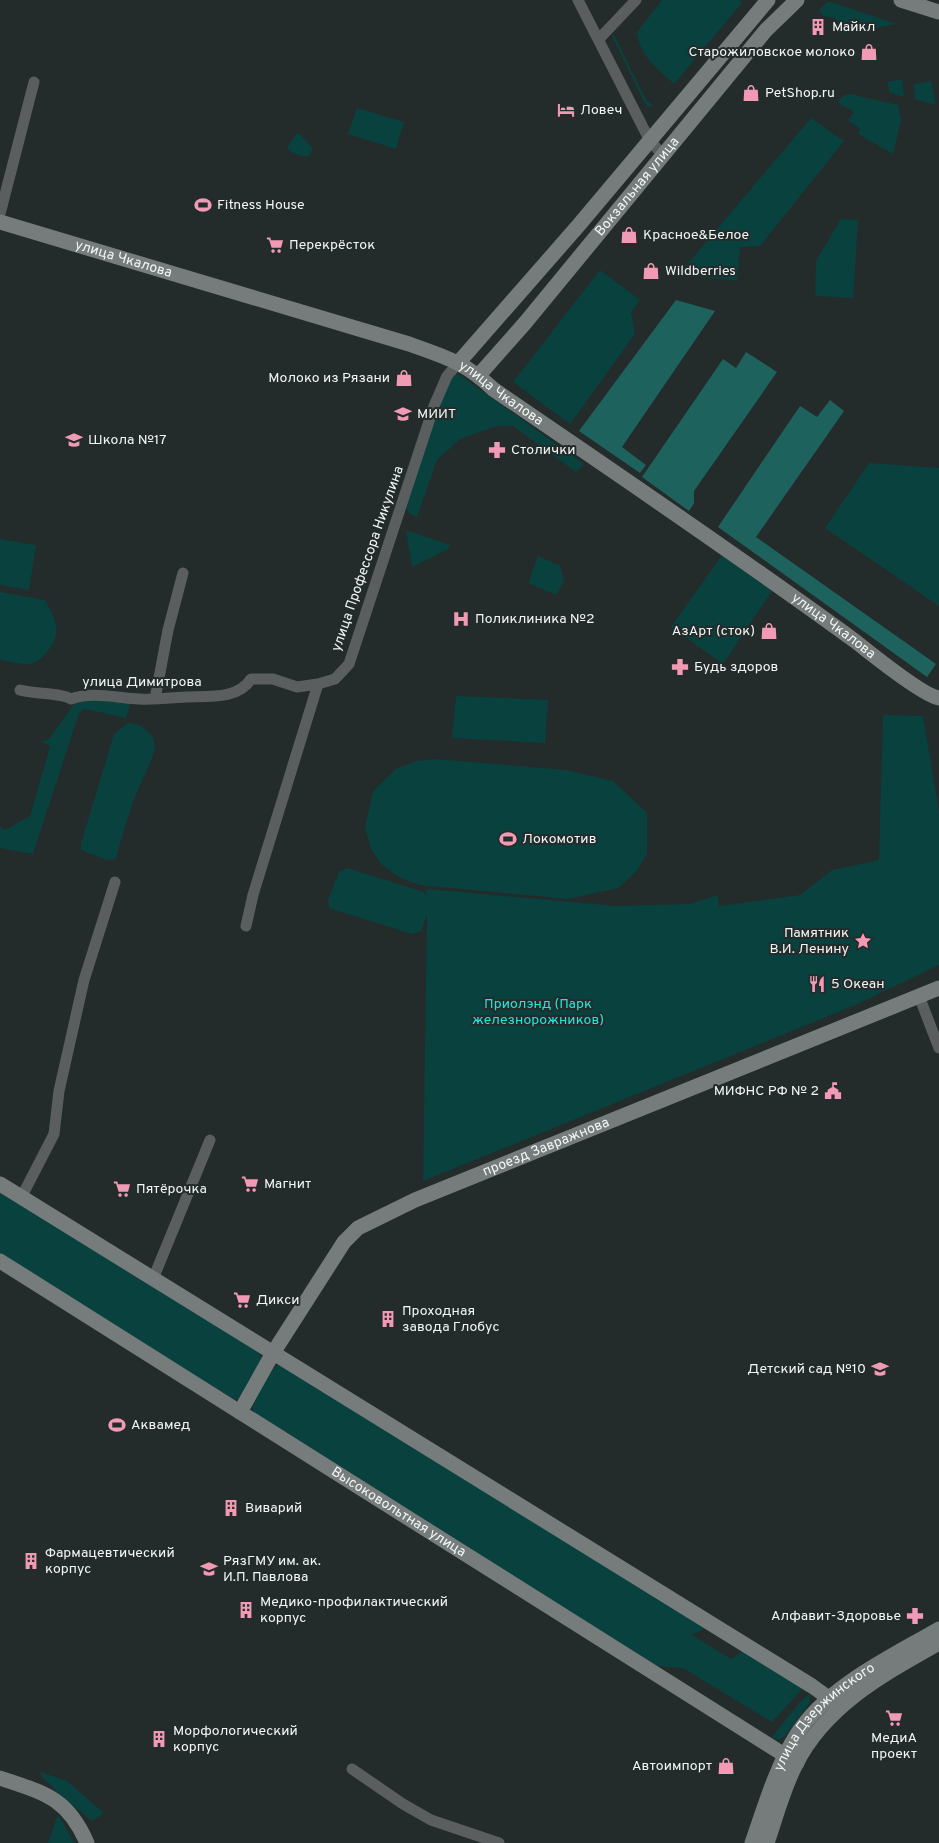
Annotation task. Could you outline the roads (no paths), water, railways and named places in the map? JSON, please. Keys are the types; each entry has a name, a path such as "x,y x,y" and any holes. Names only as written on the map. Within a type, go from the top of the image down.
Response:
{"street":[{"path":"578,0 650,142 663,155"},
{"path":"599,39 636,0"},
{"name":"Вокзальная улица","path":"459,362 650,142 768,0"},
{"name":"Вокзальная улица","path":"479,375 766,30 798,0"},
{"path":"901,0 939,12"},
{"path":"0,214 34,82"},
{"name":"улица Чкалова","path":"0,222 409,344 459,362 479,375 501,394 712,538 908,680 930,695 939,698"},
{"name":"улица Профессора Никулина","path":"318,684 335,679 349,664 434,406 447,376 459,362"},
{"path":"155,699 168,630 183,573"},
{"name":"улица Димитрова","path":"20,690 66,696 71,699 81,695 90,695 155,699 223,696 246,687 251,679 273,679 297,687 318,684"},
{"path":"246,926 256,886 318,684"},
{"path":"21,1198 54,1134 59,1091 84,980 115,882"},
{"name":"проезд Завражнова","path":"240,1412 273,1353 344,1242 358,1228 415,1200 939,988"},
{"path":"919,996 939,1048"},
{"path":"152,1279 210,1140"},
{"path":"0,1184 835,1702"},
{"name":"Высоковольтная улица","path":"0,1261 791,1759"},
{"name":"улица Дзержинского","path":"835,1702 842,1688 883,1661 939,1629"},
{"name":"улица Дзержинского","path":"767,1843 786,1785 797,1734 810,1718 939,1643"},
{"name":"улица Дзержинского","path":"752,1843 775,1777 791,1759"},
{"path":"352,1769 402,1804 430,1820 499,1843"},
{"path":"0,1778 54,1798 69,1812 87,1843"}],"place":[{"name":"Майкл","path":"818,27"},
{"name":"Старожиловское молоко","path":"869,52"},
{"name":"PetShop.ru","path":"751,93"},
{"name":"Ловеч","path":"566,110"},
{"name":"Fitness House","path":"203,205"},
{"name":"Красное&Белое","path":"629,235"},
{"name":"Перекрёсток","path":"275,245"},
{"name":"Wildberries","path":"651,271"},
{"name":"Молоко из Рязани","path":"404,378"},
{"name":"МИИТ","path":"403,414"},
{"name":"Школа №17","path":"74,440"},
{"name":"Столички","path":"497,450"},
{"name":"Поликлиника №2","path":"461,619"},
{"name":"АзАрт (сток)","path":"769,631"},
{"name":"Будь здоров","path":"680,667"},
{"name":"Локомотив","path":"508,839"},
{"name":"Памятник В.И. Ленину","path":"863,941"},
{"name":"5 Океан","path":"817,984"},
{"name":"МИФНС РФ № 2","path":"833,1091"},
{"name":"Магнит","path":"250,1184"},
{"name":"Пятёрочка","path":"122,1189"},
{"name":"Дикси","path":"242,1300"},
{"name":"Проходная завода Глобус","path":"388,1319"},
{"name":"Детский сад №10","path":"880,1369"},
{"name":"Аквамед","path":"117,1425"},
{"name":"Виварий","path":"231,1508"},
{"name":"Фармацевтический корпус","path":"31,1561"},
{"name":"РязГМУ им. ак. И.П. Павлова","path":"209,1569"},
{"name":"Медико-профилактический корпус","path":"246,1610"},
{"name":"Алфавит-Здоровье","path":"915,1616"},
{"name":"МедиА проект","path":"894,1718"},
{"name":"Морфологический корпус","path":"159,1739"},
{"name":"Автоимпорт","path":"726,1766"}],"park label":[{"name":"Приолэнд (Парк железнорожников)","path":"538,1012"}]}
